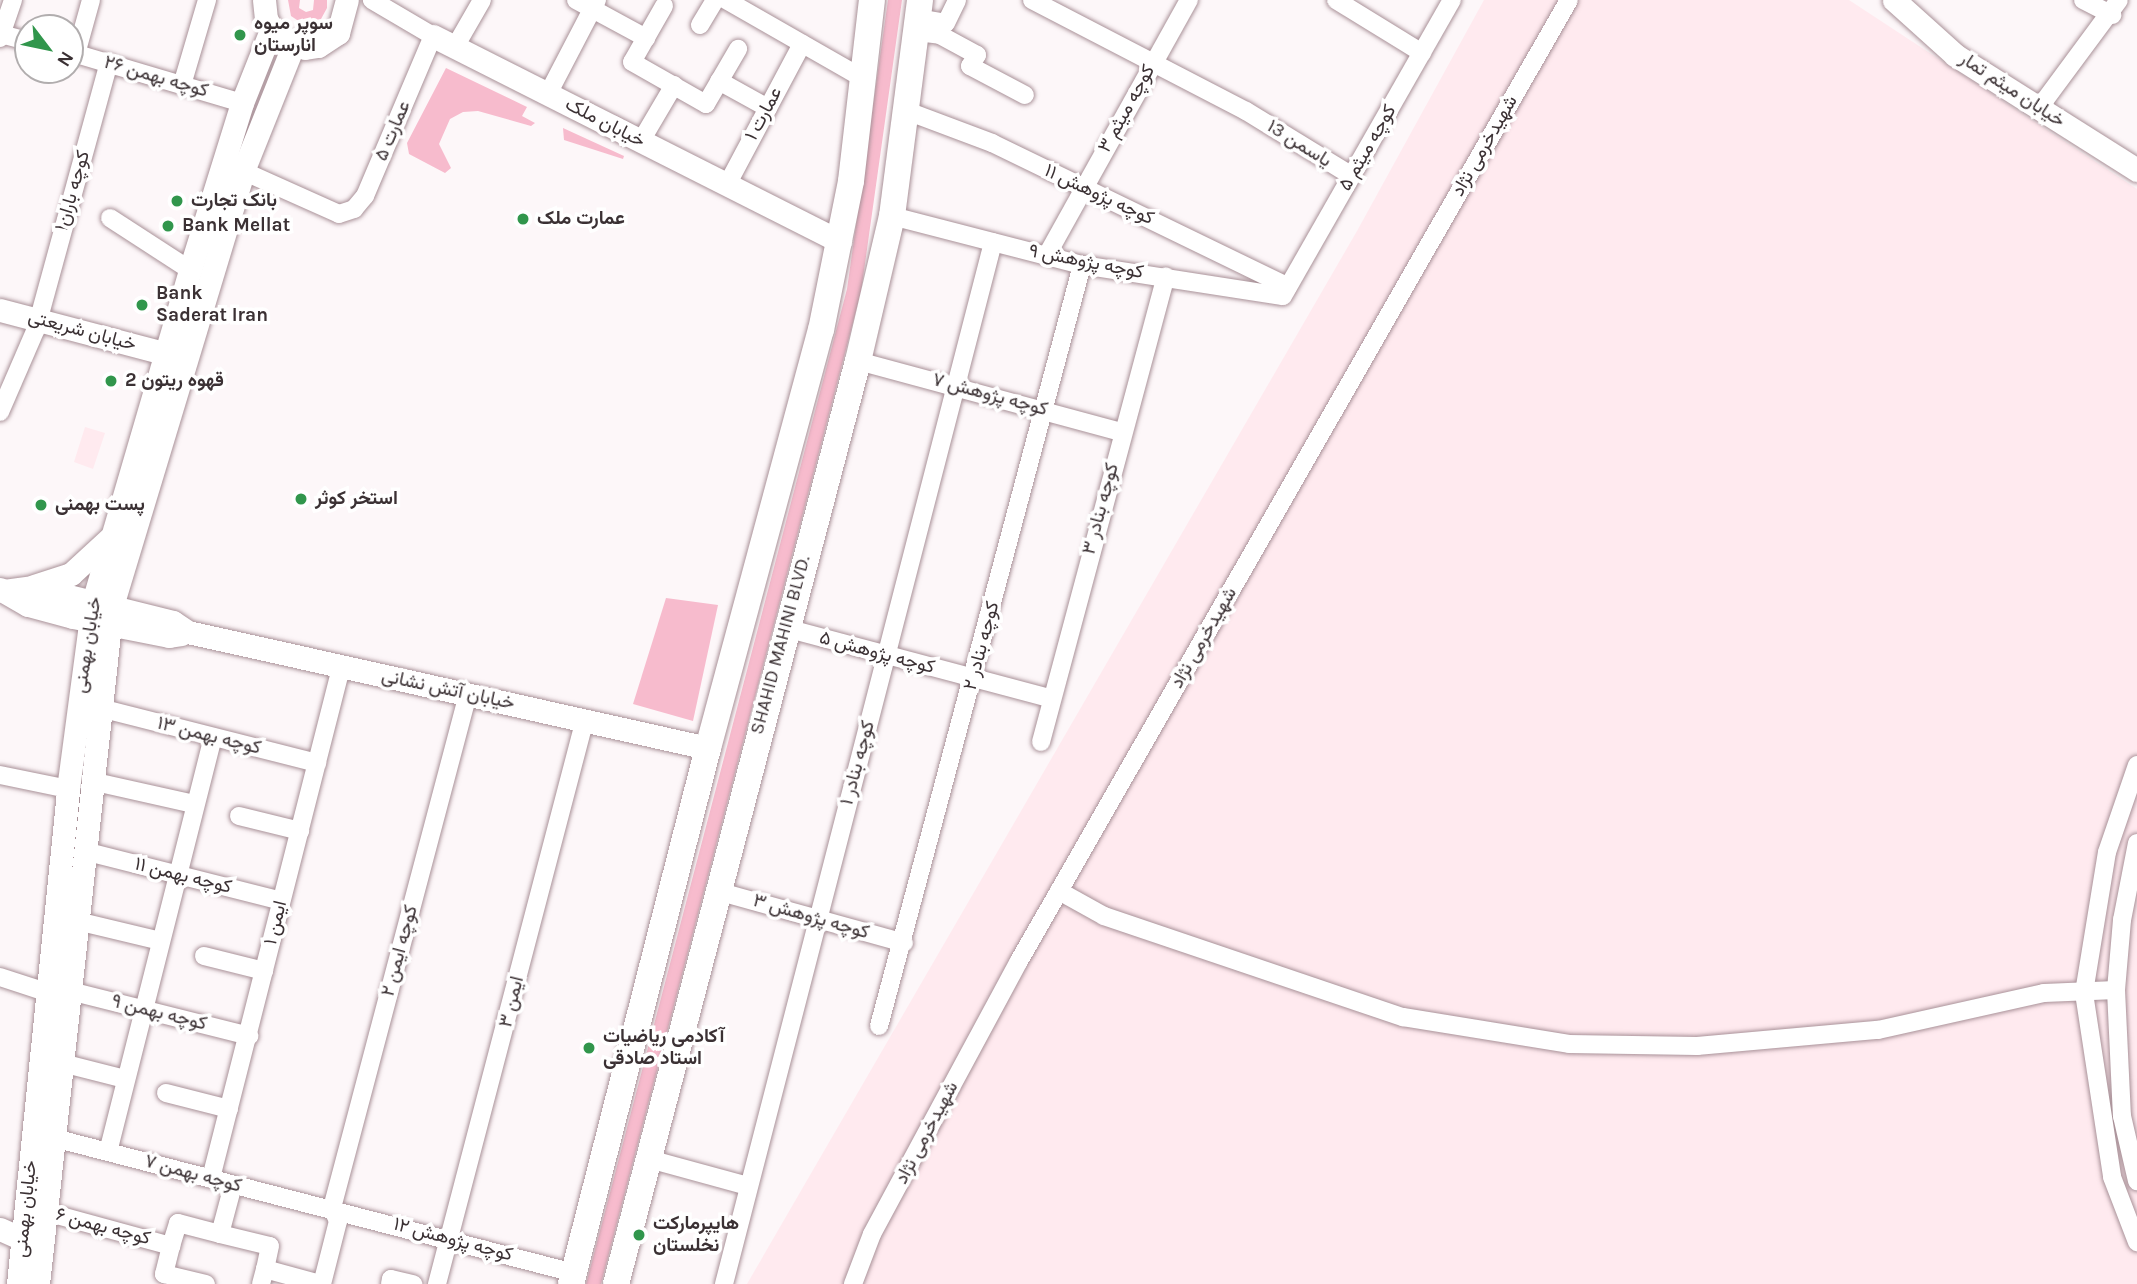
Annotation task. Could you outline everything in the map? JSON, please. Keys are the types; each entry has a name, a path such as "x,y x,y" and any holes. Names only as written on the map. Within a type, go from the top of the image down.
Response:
{"main road":[{"path":"573,1278 708,748 821,330 840,242 871,1"},
{"name":"SHAHID MAHINI BLVD.","path":"616,1284 858,361 892,216 907,111 928,22"}],"street":[{"path":"1,36 13,0"},
{"path":"84,21 91,0"},
{"path":"183,85 207,0"},
{"path":"264,0 271,30 293,46 305,48 329,41 345,22 347,0"},
{"name":"خیابان ملک","path":"372,0 433,36 840,242"},
{"path":"455,47 482,0"},
{"path":"576,0 595,4 646,38"},
{"path":"700,25 715,0"},
{"path":"726,0 862,78"},
{"path":"957,0 928,22 977,55 970,66 1025,95"},
{"name":"یاسمن ۱3","path":"1032,0 1246,111 1352,176"},
{"name":"کوچه میثم ۳","path":"1047,255 1189,0"},
{"path":"1336,0 1422,53"},
{"name":"کوچه میثم ۵","path":"1286,291 1452,0"},
{"name":"شهیدخرمی نژاد","path":"853,1284 872,1234 1059,891 1569,0"},
{"name":"خیابان میثم تمار","path":"1894,0 1955,55 2137,170"},
{"path":"2039,108 2116,8 2083,0"},
{"path":"2129,0 2137,5"},
{"path":"548,94 595,4"},
{"path":"664,6 632,62 706,104 738,49"},
{"name":"خیابان بهمنی","path":"38,1284 62,1063 59,992 68,789 101,613 112,537 164,353 242,103 271,30"},
{"name":"عمارت ۵","path":"243,171 339,214 354,209 365,196 433,36"},
{"name":"عمارت ۱","path":"727,185 802,44"},
{"name":"خیابان بهمنی","path":"18,1284 22,1239 59,992 77,921 100,708 101,613 243,171 293,46"},
{"name":"کوچه بهمن ۲۶","path":"84,56 242,103"},
{"name":"کوچه باران۱","path":"0,412 36,318 109,63"},
{"path":"719,81 768,108"},
{"path":"641,141 674,85"},
{"name":"کوچه پژوهش ۱۱","path":"907,111 992,143 1286,291"},
{"name":"کوچه پژوهش ۹","path":"892,216 1082,265 1286,291"},
{"path":"110,218 190,270"},
{"name":"کوچه بنادر ۱","path":"724,1284 886,656 959,387 993,242"},
{"name":"کوچه بنادر ۲","path":"880,1026 1082,265"},
{"name":"کوچه بنادر ۳","path":"1041,742 1050,698 1166,277"},
{"name":"خیابان شریعتی","path":"0,310 164,353"},
{"name":"کوچه پژوهش ۷","path":"858,361 1122,432"},
{"path":"2,590 32,587 71,574 112,537"},
{"path":"32,587 101,613"},
{"path":"2,590 28,606 101,613"},
{"name":"خیابان آتش نشانی","path":"101,613 173,622 188,632 708,748"},
{"name":"کوچه پژوهش ۵","path":"786,628 973,680 1050,698"},
{"name":"ایمن ۱","path":"211,1178 341,668"},
{"name":"کوچه ایمن ۲","path":"321,1284 338,1221 332,1208 468,694"},
{"name":"کوچه بهمن ۱۳","path":"100,708 317,763"},
{"name":"ایمن ۳","path":"437,1284 451,1239 585,719"},
{"path":"108,1152 213,737"},
{"path":"2137,765 2107,852 2084,993 2112,1177 2137,1242"},
{"path":"0,775 68,789"},
{"path":"91,781 194,804"},
{"path":"239,816 300,831"},
{"path":"2137,843 2122,920 2116,990 2122,1116 2137,1181"},
{"name":"کوچه بهمن ۱۱","path":"84,851 281,901"},
{"name":"کوچه پژوهش ۳","path":"717,891 904,943"},
{"path":"1059,891 1104,916 1403,1017 1569,1044 1697,1046 1878,1030 2044,993 2116,990"},
{"path":"77,921 160,942"},
{"path":"204,956 264,971"},
{"name":"کوچه بهمن ۹","path":"0,977 249,1036"},
{"path":"62,1063 125,1079"},
{"path":"166,1093 229,1109"},
{"name":"کوچه بهمن ۷","path":"54,1138 332,1208"},
{"path":"649,1159 748,1186"},
{"path":"220,1234 233,1185"},
{"name":"کوچه پژوهش ۱۲","path":"332,1208 451,1239 573,1278"},
{"name":"کوچه بهمن ۶","path":"46,1212 171,1246 164,1274 206,1284"},
{"path":"171,1246 178,1223 270,1246 263,1276 321,1284"},
{"path":"0,1229 22,1239"},
{"path":"390,1284 391,1279 413,1284"}],"shaded area":[{"path":"288,0 300,0 299,8 306,12 313,10 314,0 327,0 327,8 321,19 303,24 291,16"},
{"path":"888,0 902,0 861,292 601,1284 586,1284 847,289"},
{"path":"1484,0 1849,0 2137,189 2137,1284 747,1284 1357,231"},
{"path":"446,68 527,107 522,116 535,123 531,126 478,111 463,112 450,119 439,144 451,168 445,173 409,154 407,143"},
{"path":"563,128 624,156 623,159 564,140"},
{"path":"85,427 105,433 93,469 74,462"},
{"path":"666,598 718,605 693,721 633,704"}],"place":[{"name":"سوپر میوه انارستان","path":"240,35"},
{"name":"بانک تجارت","path":"177,201"},
{"name":"عمارت ملک","path":"523,219"},
{"name":"Bank Mellat","path":"168,226"},
{"name":"Bank Saderat Iran","path":"142,305"},
{"name":"قهوه ریتون 2","path":"111,381"},
{"name":"استخر کوثر","path":"301,499"},
{"name":"پست بهمنی","path":"41,505"},
{"name":"آکادمی ریاضیات استاد صادقی","path":"589,1048"},
{"name":"هایپرمارکت نخلستان","path":"639,1235"}]}
